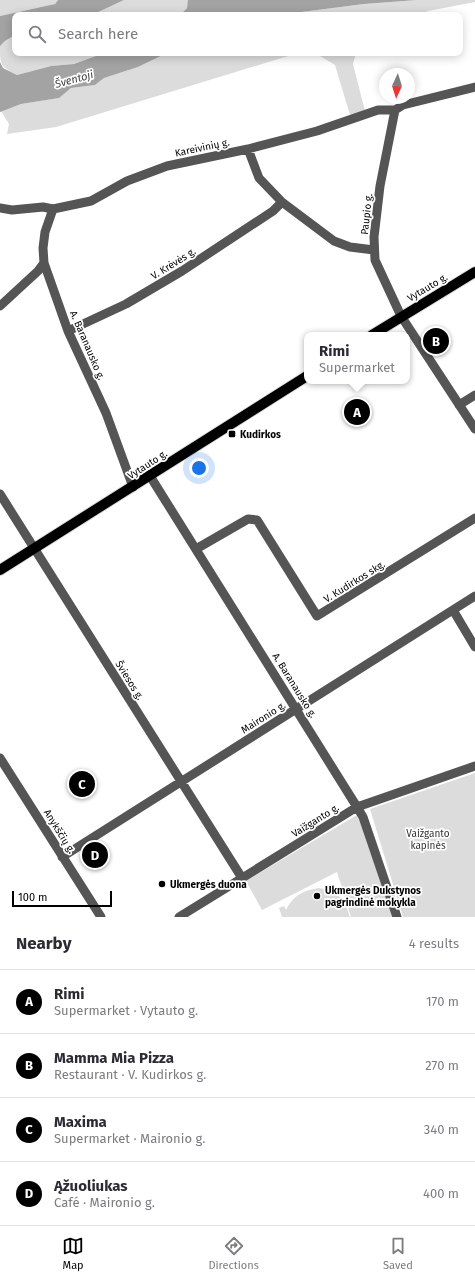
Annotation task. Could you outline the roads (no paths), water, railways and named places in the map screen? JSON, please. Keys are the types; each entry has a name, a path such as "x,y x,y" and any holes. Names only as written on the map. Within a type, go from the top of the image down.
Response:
{"main road":[{"name":"Vytauto g.","path":"377,332 475,272"},
{"name":"Vytauto g.","path":"0,570 304,378"}],"street":[{"path":"374,250 357,249 334,241 282,202 259,178 248,149 317,131 378,110 395,110 403,105 475,87"},
{"name":"Paupio g.","path":"395,110 380,186 374,250 378,268 401,316 475,430"},
{"name":"Kareivinių g.","path":"0,208 12,210 43,207 53,209 91,201 127,181 166,166 248,149"},
{"name":"V. Krėvės g.","path":"68,331 126,304 182,271 273,211 282,202"},
{"name":"A. Baranausko g.","path":"53,209 45,232 43,248 44,263 68,331 106,413 133,487"},
{"path":"0,306 38,271 44,263"},
{"path":"460,405 475,395"},
{"name":"A. Baranausko g.","path":"150,476 297,708 357,807 363,818 397,917"},
{"name":"Šviesos g.","path":"0,494 180,782 242,878"},
{"name":"V. Kudirkos skg.","path":"196,549 248,519 257,520 317,616 475,518"},
{"name":"Maironio g.","path":"62,856 475,596"},
{"path":"453,610 475,647"},
{"name":"Anykščių g.","path":"0,758 100,917"},
{"name":"Vaižganto g.","path":"179,917 357,807 475,766"}],"water":[{"path":"58,0 124,0 98,12 18,12 55,4"},
{"path":"188,0 417,0 364,4 301,12 183,12 187,8"},
{"path":"12,13 12,37 0,46 0,16"},
{"name":"Šventoji","path":"96,56 161,56 138,67 104,78 95,85 71,88 59,98 21,104 0,112 0,62 3,68 17,75 51,66 74,64"}],"place":[{"name":"Mamma Mia Pizza","path":"436,341"},
{"name":"Rimi","path":"357,412"},
{"name":"Kudirkos","path":"232,434"},
{"name":"Maxima","path":"82,784"},
{"name":"Ąžuoliukas","path":"95,855"},
{"name":"Ukmergės duona","path":"162,884"},
{"name":"Ukmergės Dukstynos pagrindinė mokykla","path":"317,896"}],"park label":[{"name":"Vaižganto kapinės","path":"428,838"}]}
